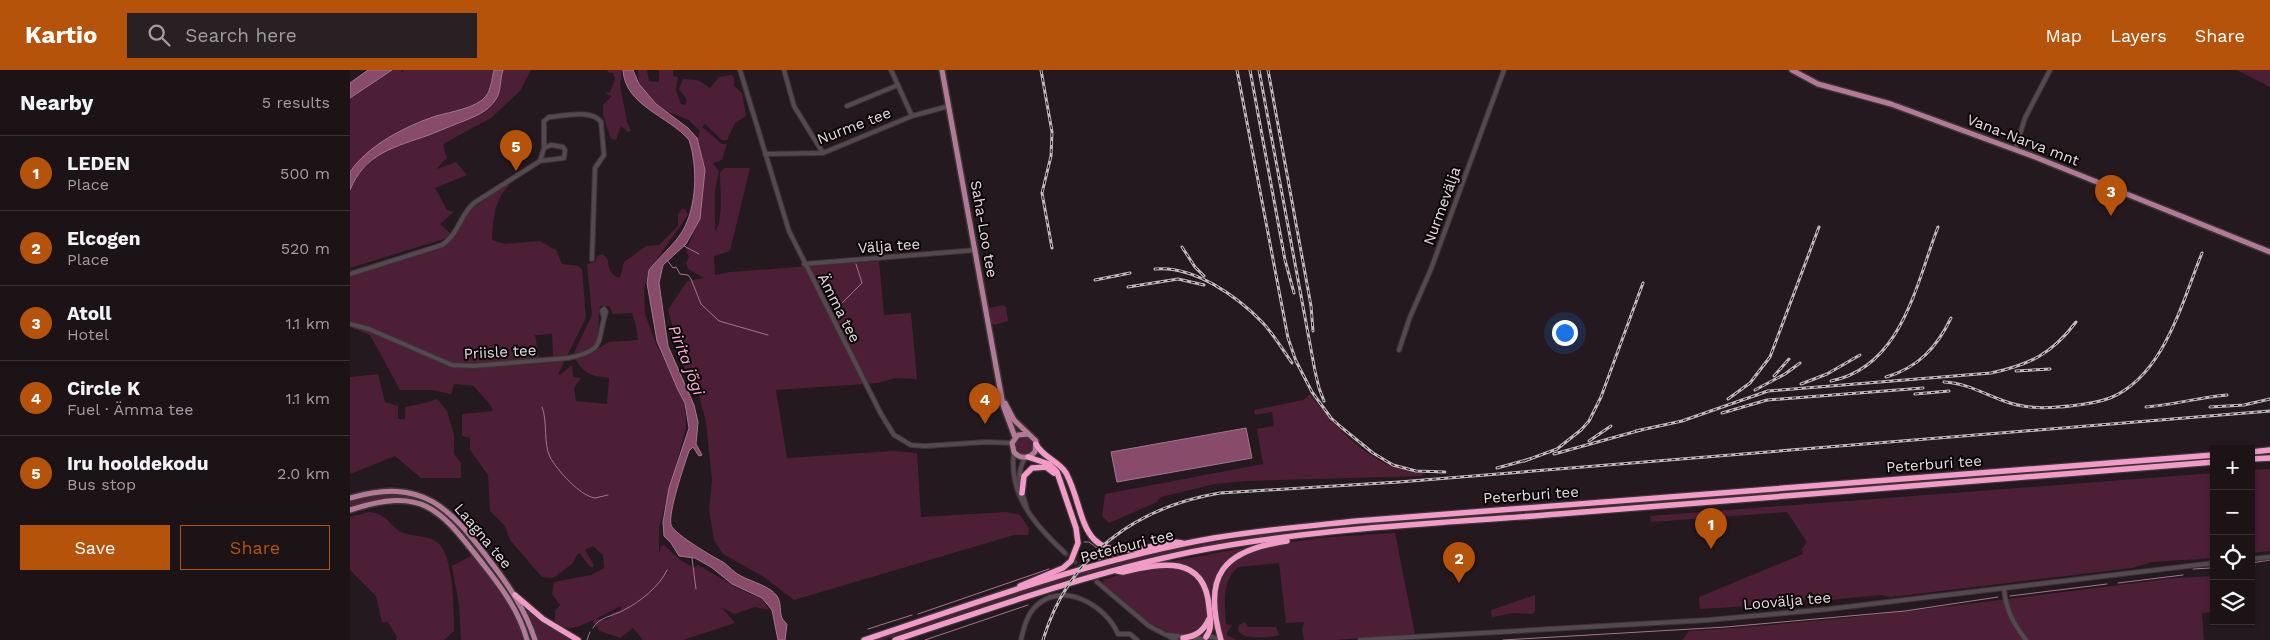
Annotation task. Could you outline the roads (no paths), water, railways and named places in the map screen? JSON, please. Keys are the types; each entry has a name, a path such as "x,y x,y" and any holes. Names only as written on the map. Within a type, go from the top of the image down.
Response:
{"highway":[{"path":"1036,444 1039,450 1058,463 1066,474 1082,523 1086,531 1099,544 1120,550 1143,549 1176,542 1187,544"},
{"path":"2255,452 2270,450"},
{"name":"Peterburi tee","path":"864,640 1086,568 1187,544 1253,532 1358,521 2210,454"},
{"path":"1005,594 1063,568 1076,551 1078,534 1060,478 1049,464 1027,457"},
{"path":"2255,459 2270,458"},
{"name":"Peterburi tee","path":"894,640 1055,587 1112,571 1216,548 1322,534 2210,462"},
{"path":"1022,493 1024,476 1032,468 1046,467 1060,478"},
{"path":"1220,640 1215,594 1219,577 1227,564 1242,552 1261,545 1309,538 1322,534"},
{"path":"1112,571 1123,572 1167,564 1189,570 1200,579 1207,592 1211,629 1204,639"},
{"path":"515,595 542,619 578,640"},
{"path":"1183,638 1197,634 1202,630 1210,617"}],"main road":[{"name":"Saha-Loo tee","path":"942,70 1003,405 1015,437"},
{"name":"Vana-Narva mnt","path":"1792,70 1818,84 1891,104 2014,150 2270,252"},
{"name":"Saha-Loo tee","path":"1001,393 1012,416 1028,434"},
{"path":"1021,434 1028,434 1034,438 1036,444 1035,452 1027,457 1018,456 1014,452 1012,443 1015,437 1021,434"},
{"name":"Laagna tee","path":"350,498 376,491 399,491 421,496 436,503 450,513 515,595 535,640"},
{"name":"Laagna tee","path":"350,510 378,501 391,500 417,503 436,511 456,528 503,589 517,612 527,640"}],"street":[{"name":"Ämma tee","path":"740,70 789,231 804,264 894,435 911,445 918,446 987,442 1012,443"},
{"path":"784,70 794,106 823,153"},
{"path":"891,70 912,116"},
{"name":"Nurmevälja","path":"1399,350 1410,317 1431,269 1504,70"},
{"path":"2014,150 2025,118 2050,70"},
{"path":"847,106 898,85"},
{"name":"Nurme tee","path":"765,154 823,153 912,116 949,106"},
{"path":"540,161 544,148 544,121 549,117 589,115 598,118 601,122 604,155 595,168 592,259"},
{"path":"350,274 442,245 452,237 467,209 474,203 540,161 564,158 565,150 560,146 551,145 544,148"},
{"name":"Välja tee","path":"804,264 976,250"},
{"name":"Priisle tee","path":"350,324 369,329 452,365 471,366 568,358 583,354 599,344 604,318"},
{"path":"1014,452 1015,486 1022,504 1065,553"},
{"path":"1027,457 1019,474 1027,511"},
{"path":"2255,559 2270,557"},
{"name":"Loovälja tee","path":"1360,640 1708,620 1874,604 2210,564"},
{"path":"1097,582 1140,619 1176,640"},
{"path":"2004,589 2011,618 2026,640"},
{"path":"1021,640 1026,621 1034,608 1048,598 1058,596 1079,599 1094,604 1109,618 1120,640"},
{"path":"1118,634 1130,634 1137,640"},
{"path":"1166,635 1204,639 1213,637 1220,640"}],"waterway":[{"path":"684,246 699,254"},
{"path":"667,260 673,268 676,267 680,274 688,275 701,304 719,321 768,335"},
{"path":"835,310 862,283 856,264"},
{"path":"542,407 548,451 558,469 583,493 595,498 608,495"},
{"path":"1084,542 1089,542 1097,548"},
{"path":"1082,552 1098,560 1118,555 1108,553"},
{"path":"692,558 696,589"},
{"path":"2255,562 2270,560"},
{"path":"2193,569 2210,568"},
{"path":"918,614 1049,569"},
{"path":"593,628 602,619 624,610 643,598 655,588 667,570"},
{"path":"2118,583 2183,575"},
{"path":"2010,596 2107,584"},
{"path":"1503,640 1726,627 1905,611 1998,597"},
{"path":"925,640 1028,605"},
{"path":"868,629 912,615"},
{"path":"587,640 590,632"}],"tunnel":[{"path":"1065,553 1097,582"}],"railway":[{"path":"1041,70 1052,132 1051,156 1042,193 1052,248"},
{"path":"1237,70 1288,338 1296,361 1312,392 1331,418 1373,453 1393,465 1416,471 1445,472"},
{"path":"1250,70 1285,260 1294,293"},
{"path":"1259,70 1315,371 1324,401"},
{"path":"1268,70 1311,306 1313,331"},
{"path":"1728,399 1750,383 1770,357 1819,227"},
{"path":"1831,381 1855,373 1875,359 1890,341 1903,320 1913,297 1938,227"},
{"path":"1182,247 1195,267 1204,276"},
{"path":"2061,407 2092,403 2110,398 2129,387 2144,373 2158,355 2169,336 2202,253"},
{"path":"1155,269 1184,272 1214,284 1263,323 1292,363"},
{"path":"1095,280 1130,273"},
{"path":"1128,287 1178,279 1204,285"},
{"path":"1524,461 1557,449 1581,430 1589,421 1601,397 1643,283"},
{"path":"1886,377 1908,368 1925,355 1933,347 1951,318"},
{"path":"1636,431 1682,421 1768,391 1991,373 2005,370 2028,362 2049,350 2076,322"},
{"path":"1801,384 1827,374 1860,355"},
{"path":"1774,376 1789,359"},
{"path":"1755,390 1785,374 1800,363"},
{"path":"2016,371 2050,369"},
{"path":"1944,382 1967,387 2020,406 2043,408 2067,406"},
{"path":"1722,413 1767,400 1923,388"},
{"path":"1915,394 1949,391"},
{"path":"2146,407 2227,395"},
{"path":"2210,407 2244,405 2270,399"},
{"path":"1043,640 1054,610 1069,584 1088,560 1109,540 1160,510 1189,500 1220,493 1399,482 2270,411"},
{"path":"1589,441 1611,426"},
{"path":"1554,454 1641,430"},
{"path":"1497,468 1530,459"}],"place":[{"name":"Iru hooldekodu","path":"516,171"},
{"name":"Atoll","path":"2111,216"},
{"name":"Circle K","path":"985,424"},
{"name":"LEDEN","path":"1711,549"},
{"name":"Elcogen","path":"1459,583"}],"water label":[{"name":"Pirita jõgi","path":"687,360"}]}
